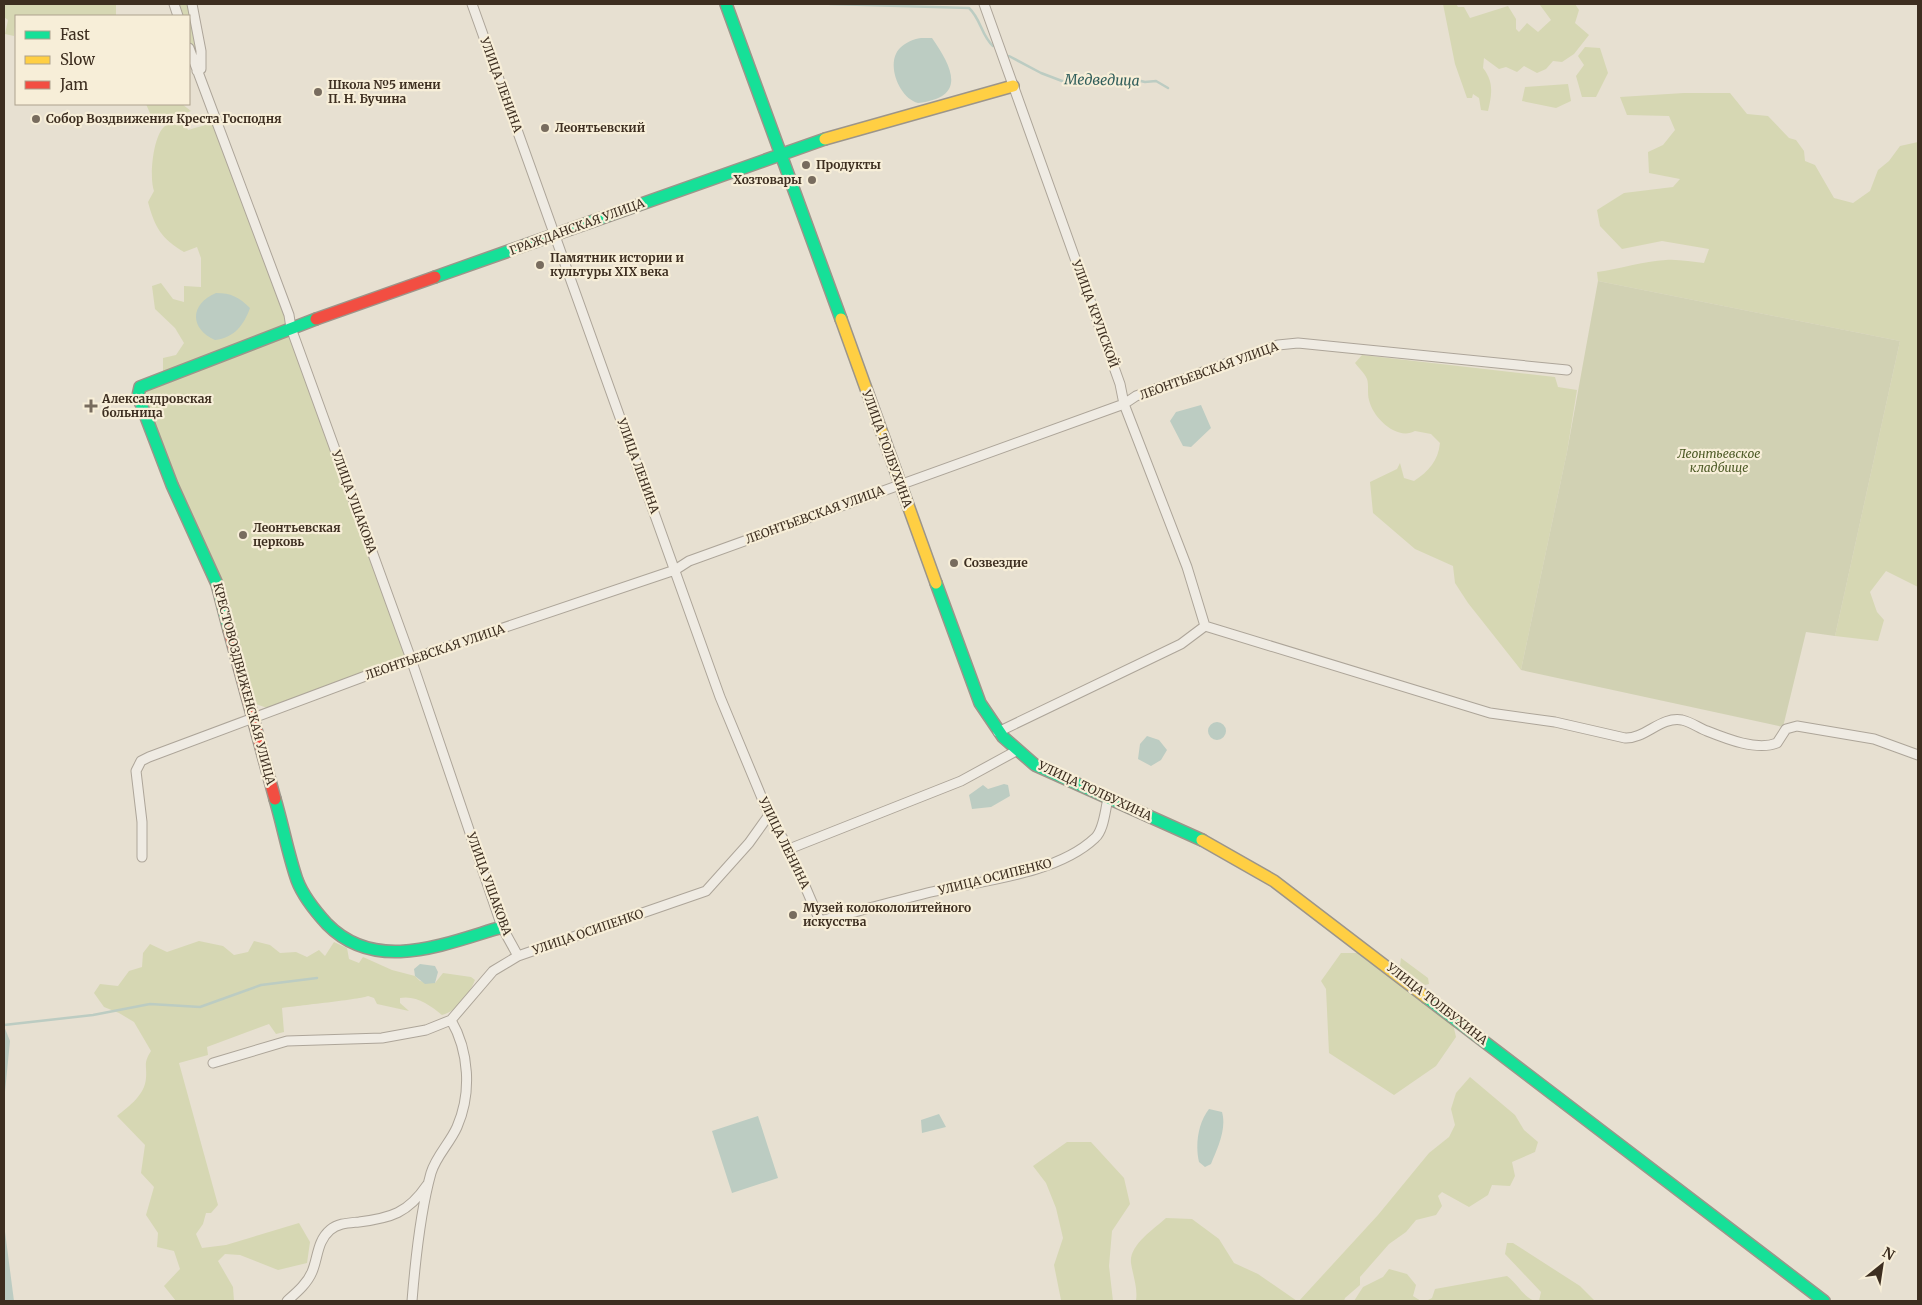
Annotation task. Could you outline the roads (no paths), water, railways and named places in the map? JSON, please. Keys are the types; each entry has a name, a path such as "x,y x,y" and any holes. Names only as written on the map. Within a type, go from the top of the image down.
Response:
{"main road":[{"name":"УЛИЦА ТОЛБУХИНА","path":"726,4 980,703 998,732 1016,751 1035,764 1108,799 1189,834 1247,863 1274,881 1824,1301"},
{"name":"ГРАЖДАНСКАЯ УЛИЦА","path":"145,383 292,328 780,154 857,128 1014,86"},
{"name":"КРЕСТОВОЗДВИЖЕНСКАЯ УЛИЦА","path":"145,383 140,387 138,396 172,485 217,584 298,882 309,904 330,930 357,948 384,954 435,946 502,927"}],"street":[{"path":"192,4 201,51 201,70 197,71"},
{"name":"УЛИЦА ЛЕНИНА","path":"472,4 720,697 769,815 789,848 820,922"},
{"name":"УЛИЦА КРУПСКОЙ","path":"984,4 1120,384 1124,404 1187,567 1205,626"},
{"name":"УЛИЦА УШАКОВА","path":"190,51 289,315 292,328 411,660 502,927 518,956"},
{"name":"ЛЕОНТЬЕВСКАЯ УЛИЦА","path":"142,857 142,822 136,771 137,766 149,757 411,660 675,570 689,561 1124,404 1136,396 1278,345 1298,343 1567,370"},
{"path":"998,732 1181,644 1205,626 1490,712 1555,722 1625,738 1631,738 1660,724 1682,720 1706,731 1760,747 1777,743 1786,729 1797,726 1874,739 1918,755"},
{"path":"789,848 961,781 1016,751"},
{"name":"УЛИЦА ОСИПЕНКО","path":"820,922 926,893 1046,866 1061,860 1096,838 1108,799"},
{"name":"УЛИЦА ОСИПЕНКО","path":"451,1020 493,971 518,956 706,892 749,843 769,815"},
{"path":"213,1063 287,1041 396,1037 426,1030 451,1020 460,1035 465,1052 466,1082 462,1109 456,1128 439,1156 429,1183 412,1301"},
{"path":"287,1301 300,1290 312,1273 319,1246 330,1230 348,1223 384,1218 401,1212 419,1198 429,1183"}],"waterway":[{"name":"Медведица","path":"830,4 969,8 993,46"},
{"name":"Медведица","path":"1009,56 1041,73 1062,81 1086,80 1101,82 1128,78 1145,82 1156,81 1168,88"},
{"path":"4,1025 93,1015 150,1004 200,1007 261,985 317,978"}],"place":[{"name":"Школа №5 имени П. Н. Бучина","path":"318,92"},
{"name":"Собор Воздвижения Креста Господня","path":"36,119"},
{"name":"Леонтьевский","path":"545,128"},
{"name":"Продукты","path":"806,165"},
{"name":"Хозтовары","path":"812,180"},
{"name":"Памятник истории и культуры XIX века","path":"540,265"},
{"name":"Александровская больница","path":"91,406"},
{"name":"Леонтьевская церковь","path":"243,535"},
{"name":"Созвездие","path":"954,563"},
{"name":"Музей колокололитейного искусства","path":"793,915"}],"park label":[{"name":"Леонтьевское кладбище","path":"1719,461"}]}
